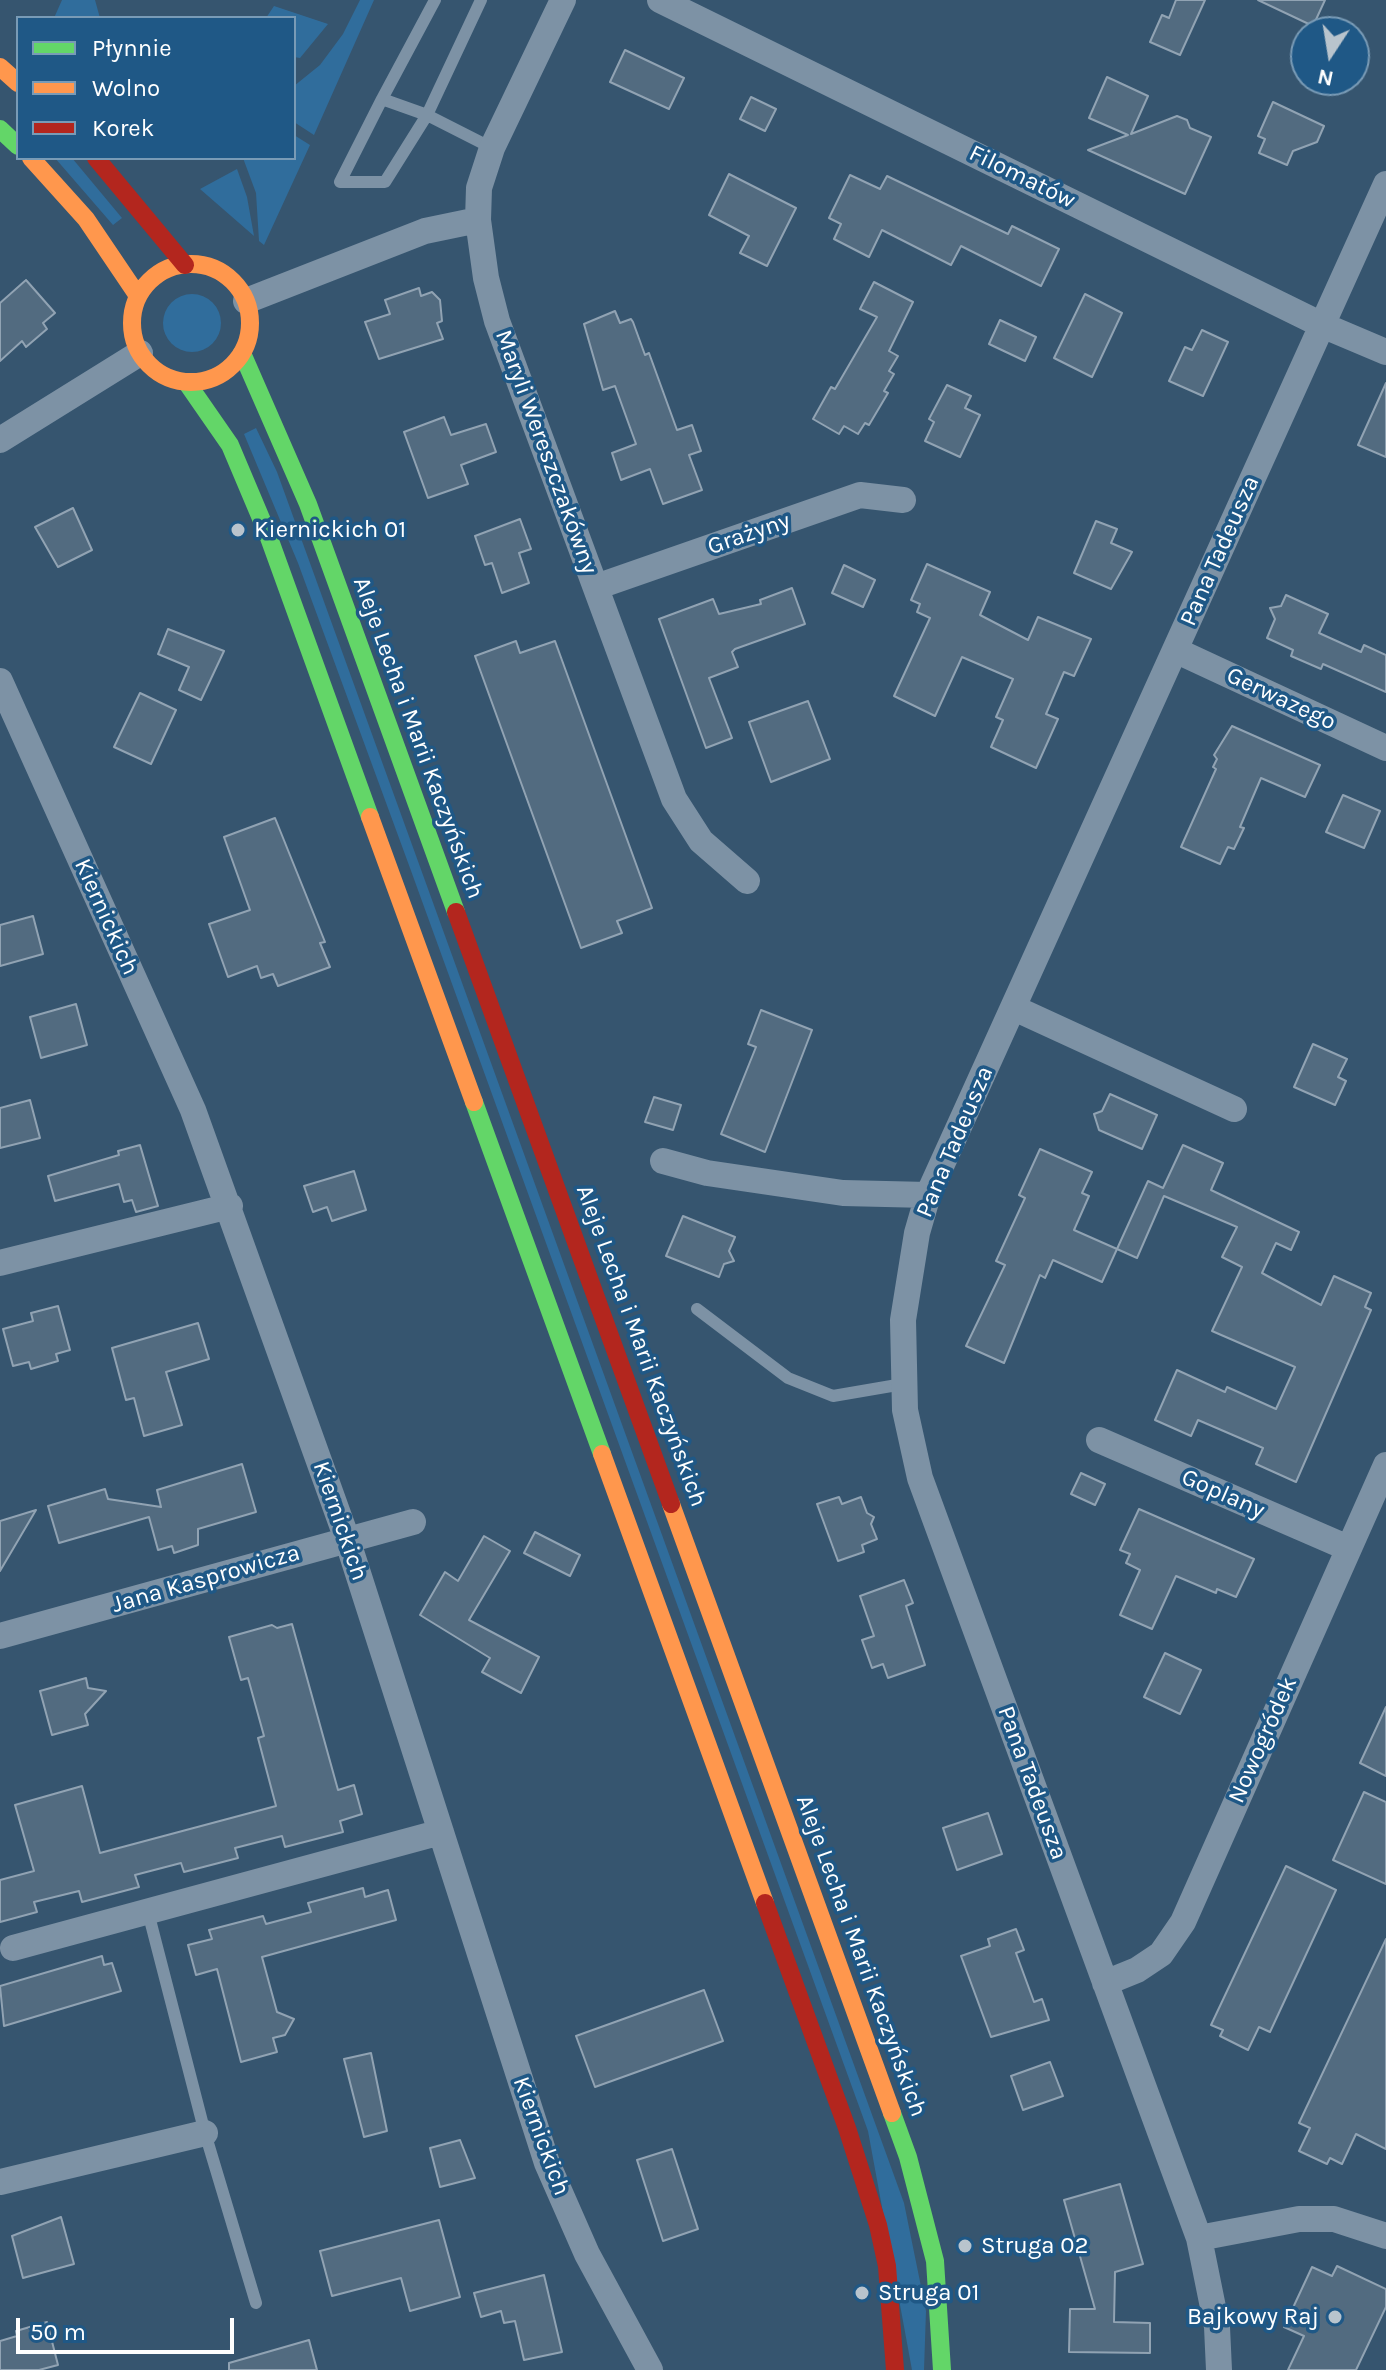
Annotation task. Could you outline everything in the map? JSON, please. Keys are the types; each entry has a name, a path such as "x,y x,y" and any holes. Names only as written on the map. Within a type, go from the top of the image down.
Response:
{"main road":[{"path":"0,67 16,81"},
{"path":"0,129 16,144"},
{"path":"33,160 93,229 138,296"},
{"path":"98,160 185,265"},
{"path":"185,265 200,265 228,277 246,301 249,333 242,353 213,379 187,383 160,374 140,353 132,331 138,296 157,275 185,265"},
{"name":"Aleje Lecha i Marii Kaczyńskich","path":"242,353 313,517 908,2157 937,2273 942,2370"},
{"path":"187,383 230,445 268,535 847,2128 878,2225 887,2266 895,2370"}],"street":[{"name":"Filomatów","path":"660,0 1322,325 1386,352"},
{"name":"Maryli Wereszczakówny","path":"559,1 492,148 479,188 478,220 497,321 674,799 701,841 747,881"},
{"name":"Pana Tadeusza","path":"1219,2370 1217,2327 1199,2238 920,1478 903,1384 908,1282 928,1195 1386,184"},
{"path":"246,301 425,231 478,220"},
{"path":"0,440 140,353"},
{"name":"Grażyny","path":"596,587 860,495 903,500"},
{"name":"Gerwazego","path":"1175,650 1386,748"},
{"name":"Kiernickich","path":"0,681 193,1110 230,1206 347,1539 547,2163 587,2254 650,2370"},
{"path":"1014,1008 1234,1109"},
{"path":"663,1161 707,1173 843,1193 928,1195"},
{"path":"0,1263 230,1206"},
{"name":"Goplany","path":"1099,1440 1348,1548"},
{"name":"Nowogródek","path":"1105,1983 1137,1970 1161,1954 1183,1922 1386,1465"},
{"name":"Jana Kasprowicza","path":"0,1636 413,1522"},
{"path":"13,1948 441,1832"},
{"path":"0,2182 205,2133"},
{"path":"1199,2238 1299,2219 1334,2219 1386,2236"}],"lane":[{"path":"435,0 340,182 385,182 427,115 481,0"},
{"path":"382,99 427,115 492,148"},
{"path":"697,1309 788,1378 833,1396 903,1384"},
{"path":"148,1912 205,2133 256,2303"}],"shaded area":[{"path":"62,0 95,0 99,16 55,16"},
{"path":"360,0 374,0 314,135 296,123 296,84 320,65 343,34"},
{"path":"274,6 328,24 300,58 296,57 296,16 267,16"},
{"path":"296,136 310,145 264,245 259,241 256,193 244,160 296,160"},
{"path":"57,160 74,160 122,218 113,225"},
{"path":"237,169 247,197 254,236 200,189"},
{"path":"192,294 213,302 221,323 213,344 192,352 171,344 163,323 171,302"},
{"path":"256,428 277,472 904,2203 926,2311 924,2370 912,2370 868,2131 298,563 244,434"}],"building":[{"path":"1176,0 1205,0 1180,55 1150,42 1162,15 1169,18"},
{"path":"1258,0 1325,0 1318,16 1292,16"},
{"path":"625,50 684,78 669,109 610,82"},
{"path":"1107,77 1148,96 1131,134 1177,116 1187,120 1190,128 1211,137 1185,194 1088,150 1128,135 1089,118"},
{"path":"751,97 776,109 765,131 740,119"},
{"path":"1273,102 1324,126 1317,142 1293,151 1287,165 1259,153 1265,139 1258,136"},
{"path":"729,174 796,208 767,266 740,253 749,236 709,215"},
{"path":"850,175 880,189 887,176 1008,234 1012,226 1059,249 1041,286 961,246 951,265 882,230 869,257 834,239 841,224 829,218"},
{"path":"26,280 55,313 43,323 47,329 26,347 22,341 0,361 0,303"},
{"path":"874,282 913,302 889,351 898,356 889,371 894,374 884,391 888,393 869,425 865,423 858,434 844,426 839,434 813,419 831,387 835,389 877,317 860,309"},
{"path":"419,288 421,296 432,292 440,300 442,321 437,323 443,339 379,359 365,322 390,314 385,300"},
{"path":"1085,294 1122,313 1092,377 1054,358"},
{"path":"615,311 620,323 631,319 633,322 645,355 649,353 677,430 692,425 701,451 689,455 702,490 663,504 650,469 621,480 612,453 636,444 615,386 603,390 584,324"},
{"path":"1000,320 1036,337 1025,361 989,344"},
{"path":"1202,330 1228,342 1203,396 1169,381 1185,347 1192,350"},
{"path":"1386,383 1386,457 1358,445"},
{"path":"947,385 971,396 965,408 980,415 960,457 925,441 934,422 929,419"},
{"path":"444,417 451,435 486,424 496,452 461,465 468,484 428,498 404,432"},
{"path":"73,508 92,550 58,567 35,527"},
{"path":"520,519 531,549 519,553 529,583 502,593 492,563 485,565 475,536"},
{"path":"1096,521 1117,529 1111,543 1132,552 1111,589 1074,573"},
{"path":"927,564 990,592 980,615 1028,640 1038,617 1091,639 1074,676 1064,672 1046,714 1058,719 1036,768 991,747 1003,720 996,717 1013,679 962,657 935,716 894,696 930,618 917,612 920,604 911,600"},
{"path":"844,565 875,580 863,607 832,593"},
{"path":"792,588 805,624 735,649 732,652 738,667 709,678 732,738 706,748 659,619 713,599 719,614 761,604 760,600"},
{"path":"1286,595 1328,614 1319,633 1361,652 1364,645 1386,655 1386,692 1323,664 1321,669 1291,656 1293,650 1267,638 1275,619 1270,608 1281,606"},
{"path":"168,629 224,651 201,700 179,690 189,667 158,654"},
{"path":"516,641 520,653 555,641 652,908 617,921 622,933 581,948 475,656"},
{"path":"140,693 176,710 151,764 114,747"},
{"path":"808,701 830,759 771,782 749,722"},
{"path":"1232,726 1320,765 1305,797 1261,778 1234,849 1228,847 1220,864 1181,847 1216,769 1213,767 1217,759 1214,755"},
{"path":"1343,795 1380,811 1364,848 1326,832"},
{"path":"275,818 325,942 320,943 330,967 278,986 273,974 261,978 257,966 228,977 209,924 250,910 224,837"},
{"path":"33,916 43,954 0,966 0,925"},
{"path":"76,1004 87,1045 41,1058 30,1017"},
{"path":"761,1010 812,1030 765,1152 721,1134 756,1047 748,1044"},
{"path":"1313,1044 1347,1059 1338,1077 1346,1081 1335,1105 1294,1087"},
{"path":"1110,1094 1157,1115 1142,1149 1099,1130 1094,1114 1102,1111"},
{"path":"654,1097 681,1105 673,1130 645,1122"},
{"path":"30,1100 40,1138 0,1148 0,1108"},
{"path":"140,1145 158,1206 136,1212 132,1200 124,1202 119,1184 55,1201 48,1176 119,1155 118,1151"},
{"path":"1183,1145 1223,1163 1211,1190 1299,1232 1291,1250 1276,1243 1262,1273 1321,1305 1334,1276 1371,1293 1365,1307 1371,1310 1296,1482 1256,1464 1263,1448 1198,1420 1191,1436 1155,1420 1177,1370 1225,1392 1227,1387 1276,1409 1295,1367 1212,1331 1242,1267 1222,1257 1237,1227 1164,1196 1137,1258 1117,1249 1148,1181 1163,1188"},
{"path":"1040,1149 1092,1172 1082,1193 1089,1196 1074,1230 1117,1249 1102,1282 1053,1260 1045,1278 1040,1275 1004,1363 966,1346 1005,1265 996,1261 1025,1198 1019,1195"},
{"path":"354,1171 366,1210 332,1221 327,1207 313,1212 304,1186"},
{"path":"683,1216 735,1237 729,1251 734,1261 724,1264 719,1277 666,1256"},
{"path":"58,1306 70,1350 56,1354 58,1361 31,1369 29,1362 13,1366 3,1329 33,1321 31,1313"},
{"path":"198,1323 209,1359 166,1372 182,1425 144,1436 134,1398 126,1400 112,1348"},
{"path":"242,1464 256,1512 198,1529 198,1545 174,1553 172,1546 158,1550 149,1517 59,1543 48,1506 105,1489 108,1499 161,1507 157,1490"},
{"path":"1081,1473 1105,1484 1095,1505 1071,1494"},
{"path":"839,1497 842,1504 861,1497 867,1513 874,1517 871,1524 877,1539 862,1545 864,1552 838,1561 817,1504"},
{"path":"1139,1509 1254,1559 1236,1597 1217,1589 1216,1593 1176,1576 1152,1629 1120,1615 1140,1570 1126,1563 1130,1554 1120,1550"},
{"path":"36,1510 0,1571 0,1521"},
{"path":"535,1532 580,1555 570,1576 524,1553"},
{"path":"484,1536 510,1551 469,1620 539,1657 521,1693 482,1672 490,1658 420,1615 445,1572 458,1581"},
{"path":"904,1580 913,1603 906,1606 925,1665 888,1678 883,1664 872,1668 862,1640 874,1636 860,1596"},
{"path":"292,1624 338,1790 354,1785 362,1814 340,1821 343,1832 285,1847 282,1836 235,1848 238,1858 184,1872 181,1863 135,1875 139,1887 82,1902 79,1891 34,1902 37,1912 0,1922 0,1880 34,1871 15,1805 82,1786 100,1853 276,1806 258,1738 264,1736 248,1678 241,1680 229,1637 272,1625 277,1628"},
{"path":"1165,1653 1201,1670 1180,1714 1144,1697"},
{"path":"86,1678 88,1688 106,1691 85,1714 88,1725 52,1735 40,1691"},
{"path":"1386,1707 1386,1776 1360,1763"},
{"path":"1364,1792 1386,1802 1386,1884 1333,1860"},
{"path":"988,1813 1002,1854 957,1870 943,1828"},
{"path":"1286,1866 1336,1890 1270,2032 1259,2027 1248,2050 1220,2036 1223,2030 1211,2025"},
{"path":"363,1888 365,1897 388,1890 396,1920 262,1957 277,2012 294,2019 285,2035 273,2038 277,2052 241,2062 217,1969 196,1975 188,1945 212,1939 209,1930 263,1916 266,1924 311,1912 308,1903"},
{"path":"1016,1929 1024,1950 1016,1953 1034,2002 1042,1999 1049,2020 991,2037 961,1956 990,1946 988,1939"},
{"path":"1386,1939 1386,2149 1356,2134 1342,2164 1330,2158 1327,2164 1299,2151 1310,2128 1299,2123"},
{"path":"102,1956 104,1965 112,1963 121,1991 4,2026 0,1986"},
{"path":"704,1990 723,2041 595,2087 576,2036"},
{"path":"371,2053 387,2131 364,2137 344,2059"},
{"path":"1050,2062 1063,2096 1023,2110 1011,2076"},
{"path":"460,2140 475,2178 440,2187 430,2148"},
{"path":"672,2149 698,2229 663,2241 637,2160"},
{"path":"1120,2184 1143,2264 1115,2272 1114,2322 1150,2323 1150,2353 1069,2352 1070,2309 1095,2309 1064,2200"},
{"path":"61,2217 74,2264 23,2278 12,2236"},
{"path":"439,2220 460,2297 410,2311 401,2278 332,2296 320,2251"},
{"name":"Bajkowy Raj","path":"1337,2266 1386,2289 1386,2307 1356,2370 1288,2370 1304,2336 1284,2327 1312,2267 1332,2276"},
{"path":"544,2275 562,2352 524,2360 515,2321 504,2323 501,2311 481,2317 474,2293"},
{"path":"47,2322 58,2365 39,2370 0,2370 0,2341 17,2336 16,2331"},
{"path":"309,2340 317,2370 229,2370 229,2363"}],"traffic: fast":[{"path":"0,129 16,144"},
{"path":"242,353 308,504 456,912"},
{"path":"187,383 230,445 268,535 370,817"},
{"path":"474,1102 602,1454"},
{"path":"892,2113 908,2157 935,2261 942,2370"}],"traffic: slow":[{"path":"0,67 16,81"},
{"path":"33,160 86,219 138,296"},
{"path":"191,264 214,269 233,281 245,300 250,323 245,346 233,365 214,377 191,382 168,377 149,365 137,346 132,323 137,300 149,281 168,269 191,264"},
{"path":"370,817 474,1102"},
{"path":"602,1454 765,1903"},
{"path":"671,1504 892,2113"}],"traffic: jam":[{"path":"98,160 185,265"},
{"path":"456,912 671,1504"},
{"path":"765,1903 847,2128 878,2225 887,2266 895,2370"}],"place":[{"name":"Kiernickich 01","path":"238,530"},
{"name":"Struga 02","path":"965,2246"},
{"name":"Struga 01","path":"862,2293"},
{"name":"Bajkowy Raj","path":"1335,2317"}]}
